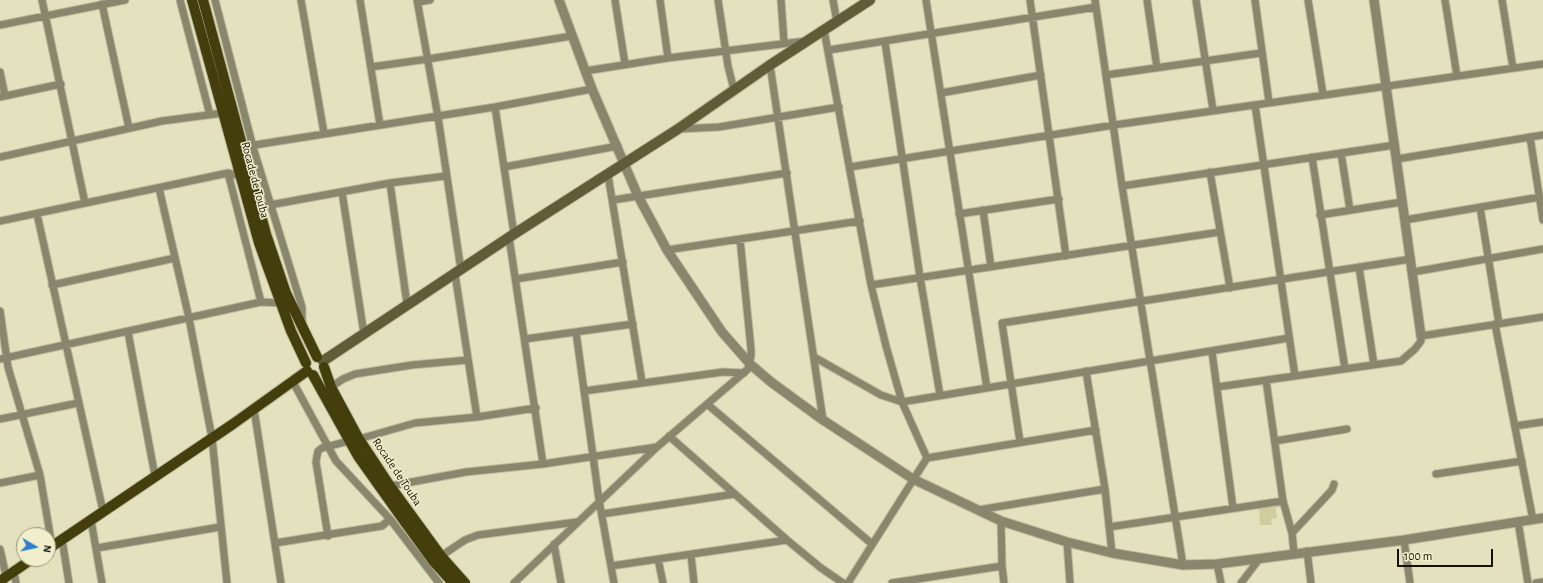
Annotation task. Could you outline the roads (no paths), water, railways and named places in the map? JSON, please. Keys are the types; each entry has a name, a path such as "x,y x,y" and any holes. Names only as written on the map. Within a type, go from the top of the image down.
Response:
{"main road":[{"name":"Rocade de Touba","path":"192,0 259,243 296,345 309,370 354,440 390,486 434,562 465,583"},
{"name":"Rocade de Touba","path":"203,0 242,147 286,293 302,327 321,361 354,440 374,479 434,562 453,583"},
{"path":"321,361 511,236 625,164 678,129 770,64 870,0"},
{"path":"309,370 310,357 321,361"},
{"path":"56,543 212,438 309,370 322,372 321,361"},
{"path":"7,576 20,567"}],"street":[{"path":"42,0 85,203"},
{"path":"0,25 125,0"},
{"path":"180,0 210,115"},
{"path":"215,0 253,147 302,307 302,327"},
{"path":"301,0 324,133"},
{"path":"360,0 380,125"},
{"path":"430,0 418,1 438,117 468,360 478,417"},
{"path":"559,0 592,89 618,146 638,196 667,250 722,332 750,364 823,420 913,479 1001,521 1067,542 1112,553 1183,565 1217,564 1307,551 1404,540 1543,518"},
{"path":"615,0 625,64"},
{"path":"660,0 668,58"},
{"path":"718,0 725,51 734,90"},
{"path":"781,0 784,42"},
{"path":"834,0 837,22"},
{"path":"926,0 986,388"},
{"path":"1030,0 1066,256"},
{"path":"1147,0 1157,68"},
{"path":"1196,0 1212,110"},
{"path":"1255,0 1261,53 1269,102"},
{"path":"1308,0 1323,94"},
{"path":"1216,387 1401,361 1405,359 1419,344 1421,336 1413,272 1374,0"},
{"path":"1445,0 1457,76"},
{"path":"1502,0 1513,68"},
{"path":"102,4 129,128"},
{"path":"829,50 1033,18 1096,4 1122,186 1183,565"},
{"path":"824,30 829,50 871,284 886,346 902,402 928,458"},
{"path":"371,67 572,36"},
{"path":"585,71 784,42 808,41"},
{"path":"885,42 920,277 940,395"},
{"path":"1106,75 1261,53"},
{"path":"770,64 823,420"},
{"path":"850,167 1212,110 1543,64"},
{"path":"0,72 2,97 61,84"},
{"path":"941,92 1041,75"},
{"path":"242,147 253,147 324,133 438,117 592,89"},
{"path":"1255,105 1295,376"},
{"path":"495,107 504,167 516,279 543,464"},
{"path":"678,129 719,127 839,107"},
{"path":"0,157 162,121 223,113"},
{"path":"1397,159 1543,135"},
{"path":"1530,137 1543,220"},
{"path":"1122,186 1395,145"},
{"path":"504,167 618,146"},
{"path":"1341,153 1350,210"},
{"path":"1312,157 1345,369"},
{"path":"1210,172 1230,288"},
{"path":"0,221 228,173 240,176"},
{"path":"228,173 261,302"},
{"path":"608,174 642,382"},
{"path":"613,200 787,174"},
{"path":"259,207 390,184 446,176"},
{"path":"390,184 407,304"},
{"path":"159,188 189,318 212,438 220,527 227,583"},
{"path":"342,192 364,334"},
{"path":"1405,220 1540,197"},
{"path":"959,214 1059,199"},
{"path":"1320,215 1402,202"},
{"path":"1480,207 1514,426 1533,520"},
{"path":"983,210 991,267"},
{"path":"36,214 103,512"},
{"path":"667,250 860,222"},
{"path":"871,284 1220,232"},
{"path":"514,583 657,447 744,372 750,364 751,349 740,239"},
{"path":"1413,272 1543,249"},
{"path":"52,285 175,258"},
{"path":"1020,442 1010,384 1002,323 1280,281 1411,259"},
{"path":"516,279 623,262"},
{"path":"1359,267 1374,365"},
{"path":"3,358 261,302 280,303"},
{"path":"0,311 3,358 23,414 40,475 47,527"},
{"path":"1421,336 1543,317"},
{"path":"525,340 633,324"},
{"path":"128,332 155,476"},
{"path":"576,332 602,514 614,583"},
{"path":"814,357 881,395 902,402 1212,352 1289,338"},
{"path":"1212,352 1233,508"},
{"path":"331,387 343,378 355,374 412,365 468,360"},
{"path":"584,391 723,372 744,372"},
{"path":"1086,372 1096,430 1112,553"},
{"path":"1266,380 1283,501 1292,533 1294,553"},
{"path":"293,382 327,446 342,468 390,519 434,562 439,583"},
{"path":"0,419 78,403"},
{"path":"707,404 872,544"},
{"path":"328,536 316,462 318,451 327,446 415,423 478,417 536,408"},
{"path":"254,409 280,583"},
{"path":"1514,426 1543,422"},
{"path":"1275,441 1347,429"},
{"path":"848,583 913,479 928,458 1096,430"},
{"path":"669,436 787,540 821,568 843,583"},
{"path":"390,486 466,472 543,464 657,447"},
{"path":"1436,474 1522,461"},
{"path":"0,483 40,475"},
{"path":"1292,533 1332,490 1334,484"},
{"path":"978,510 1104,489"},
{"path":"602,514 735,494"},
{"path":"1109,527 1283,501"},
{"path":"275,543 328,536 382,526 390,519"},
{"path":"91,520 102,583"},
{"path":"1001,521 1004,583"},
{"path":"1518,521 1528,583"},
{"path":"434,562 465,540 478,535 577,522"},
{"path":"97,548 220,527"},
{"path":"62,539 69,583"},
{"path":"611,566 787,540"},
{"path":"1404,540 1410,583"},
{"path":"1067,542 1070,583"},
{"path":"554,544 561,583"},
{"path":"0,549 7,576 16,583"},
{"path":"1307,551 1311,583"},
{"path":"691,555 694,583"},
{"path":"1241,583 1260,558"},
{"path":"658,559 663,583"},
{"path":"1217,564 1222,583"},
{"path":"892,583 1002,566"},
{"path":"1536,583 1543,582"}]}
